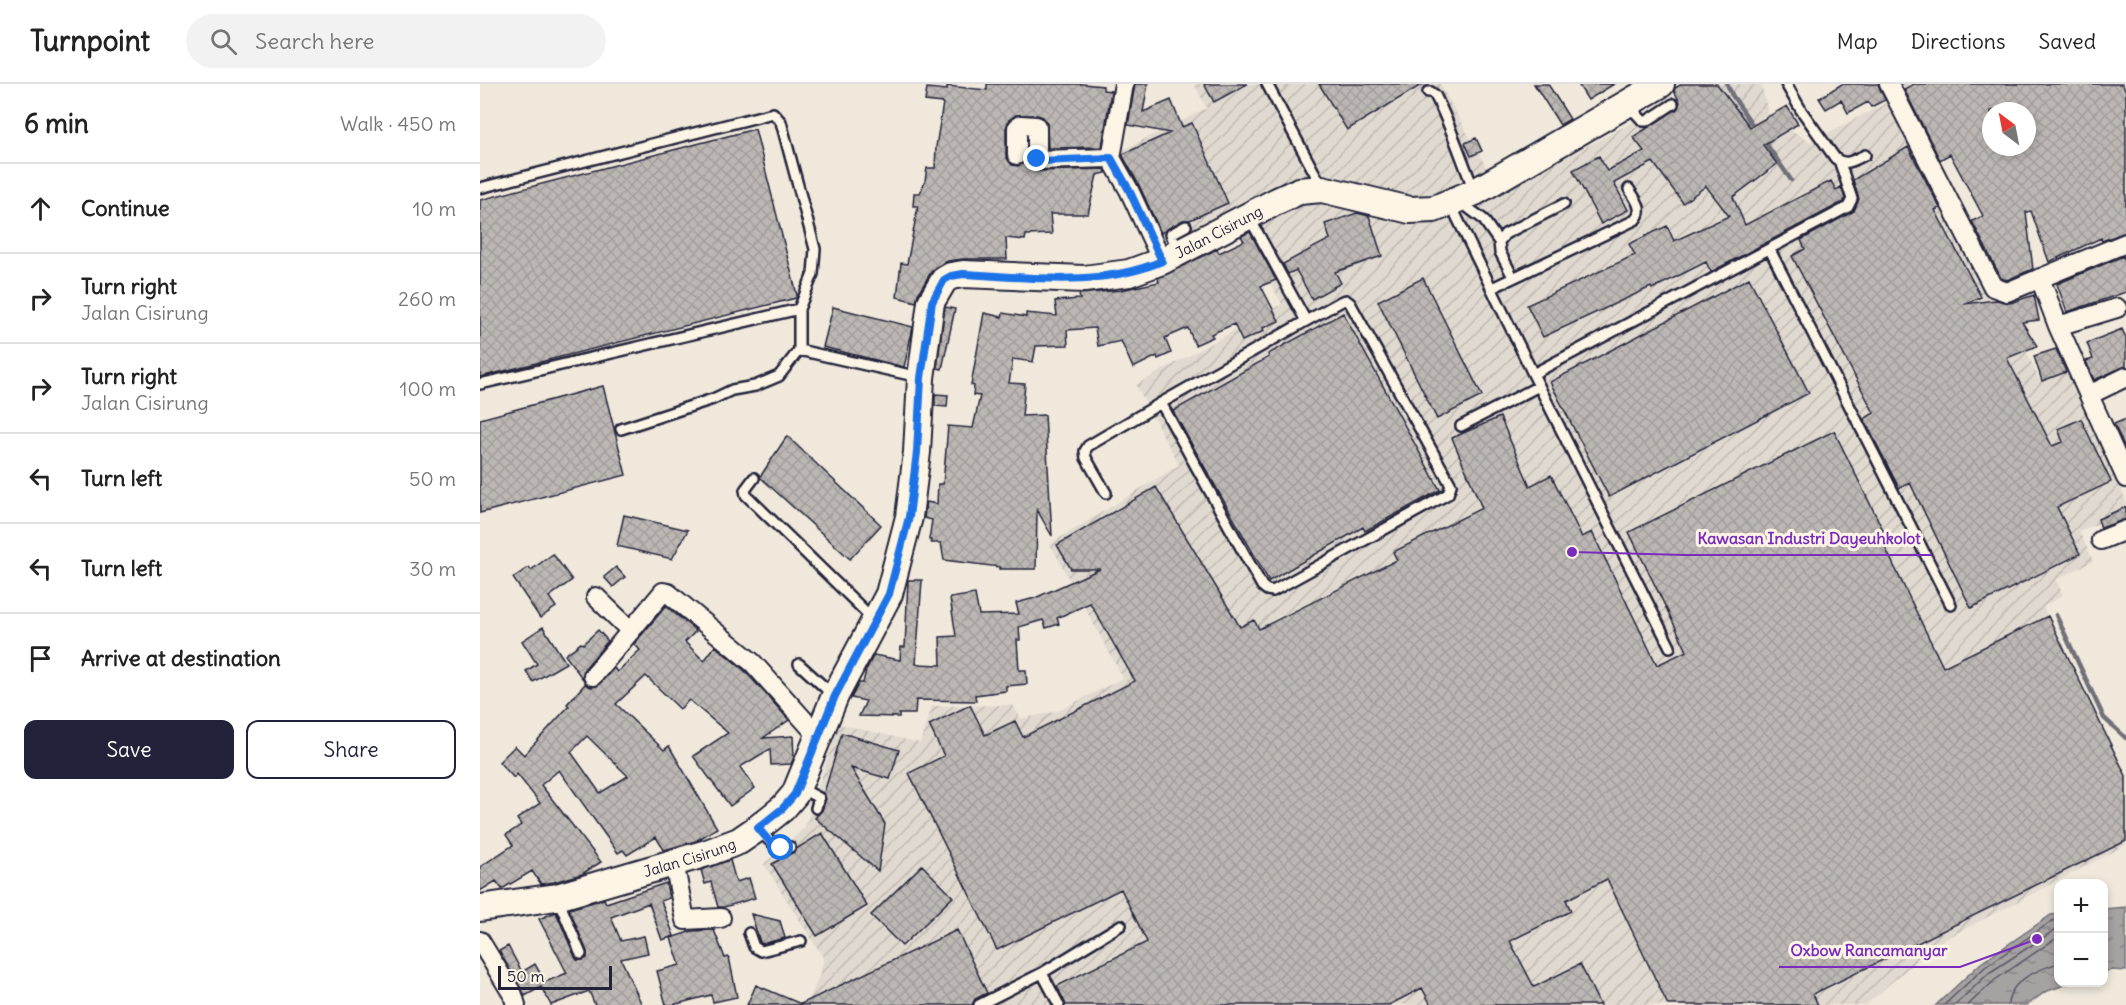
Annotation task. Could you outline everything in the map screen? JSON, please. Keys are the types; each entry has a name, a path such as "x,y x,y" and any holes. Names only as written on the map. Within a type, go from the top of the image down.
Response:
{"main road":[{"name":"Jalan Cisirung","path":"480,908 558,897 739,841 783,808 797,787 835,696 889,594 909,517 917,452 921,378 932,302 938,287 944,280 963,274 1084,279 1129,273 1170,257 1299,191 1322,189 1410,210 1434,209 1461,198 1627,104 1667,94"}],"street":[{"path":"1124,84 1111,158 1170,257"},
{"path":"1889,84 1993,287 2007,292 2126,243"},
{"path":"1017,155 1017,128 1020,125 1036,126 1038,160 1111,158"},
{"path":"2040,278 2058,326 2126,478"},
{"path":"2058,326 2117,308"},
{"path":"2089,395 2126,377"},
{"path":"2101,540 2126,530"},
{"path":"592,676 663,592 668,593 753,663 819,737"},
{"path":"596,597 631,631"},
{"path":"674,862 685,920 721,918"},
{"path":"480,941 513,995 516,1005"}],"lane":[{"path":"1267,84 1322,189"},
{"path":"1533,375 1848,207 1852,199 1840,163 1801,110 1786,84"},
{"path":"1428,93 1435,95 1449,125 1458,154 1461,198 1492,288 1533,375 1670,646"},
{"path":"480,188 773,113 781,122 815,249 813,274 800,309 799,350 779,376 755,386 732,390 713,399 621,429"},
{"path":"1840,163 1847,163 1865,155"},
{"path":"1492,288 1635,220 1640,208 1629,189"},
{"path":"1461,198 1483,219 1499,242 1500,252 1513,277"},
{"path":"1499,242 1505,234 1564,204"},
{"path":"1249,217 1306,321"},
{"path":"1170,257 1171,234 1186,225"},
{"path":"1770,250 1951,605"},
{"path":"1106,493 1086,458 1084,451 1088,446 1161,403 1346,300 1350,303 1451,485 1448,494 1273,591 1267,590 1262,586 1161,403"},
{"path":"480,384 800,309"},
{"path":"799,350 921,378"},
{"path":"1461,426 1539,386"},
{"path":"754,478 745,494 876,621"},
{"path":"799,664 835,696"},
{"path":"797,787 819,798 816,808"},
{"path":"758,828 769,841 781,848 790,847"},
{"path":"558,897 581,954"},
{"path":"979,1005 1042,973 1121,925"},
{"path":"749,933 754,947 761,951 801,941"},
{"path":"1042,973 1059,1005"}],"shaded area":[{"path":"1194,84 1440,84 1500,192 1705,84 1761,84 1769,116 1810,142 1907,92 1903,84 2066,84 2016,102 1982,102 1982,135 1939,161 2040,381 2069,369 2126,501 2126,513 2079,531 2093,561 2056,580 2063,595 2043,607 2126,773 2126,845 2061,879 2054,879 2054,882 1934,945 1866,1005 807,1005 824,959 764,864 805,827 839,724 920,743 932,706 1013,705 1021,719 1058,711 1123,678 1050,544 1179,465 1136,385 1282,304 1231,212 1163,251 1117,153 1207,108"}],"water":[{"path":"2126,907 2126,971 2108,971 2108,909"},
{"path":"2054,915 2054,987 2059,987 2045,992 2027,1005 1936,1005 1981,963"}],"building":[{"path":"987,84 1083,84 1103,86 1103,90 1111,91 1102,147 1048,148 1047,123 1043,117 1037,115 1016,115 1009,120 1006,128 1006,156 1012,165 1018,166 1026,161 1030,168 1038,171 1105,169 1106,173 1097,175 1088,214 1050,214 1052,234 1026,235 1025,240 1006,238 1007,259 948,261 931,272 916,302 897,297 901,263 907,264 918,206 913,206 914,193 920,193 927,168 935,168 943,103 925,101 927,88 947,90 947,86 987,90"},
{"path":"1135,84 1148,84 1143,112 1171,100 1182,127 1192,123 1228,203 1190,220 1183,220 1161,233 1123,154 1170,133 1128,125"},
{"path":"1204,84 1247,84 1214,102"},
{"path":"1319,84 1423,84 1347,130"},
{"path":"1534,84 1548,84 1570,119 1560,125"},
{"path":"1578,84 1614,84 1588,100"},
{"path":"1682,84 1717,84 1750,127 1787,106 1798,124 1763,145 1777,164 1733,197 1745,225 1831,181 1836,190 1841,187 1845,198 1843,202 1711,272 1706,262 1652,289 1651,287 1543,337 1527,305 1635,255 1629,244 1667,226 1674,241 1729,216 1706,186 1683,203 1653,162 1614,183 1628,210 1601,224 1573,170 1599,156 1607,171 1644,151 1633,137 1677,109 1680,102 1674,91"},
{"path":"1842,84 1878,84 1885,100 1871,107 1868,102 1848,113 1841,100 1826,109 1819,98"},
{"path":"1914,84 2122,84 2126,91 2126,232 2102,241 2101,238 2049,262 2031,211 2026,212 2033,269 2007,280 2001,278 1972,221 1983,216 1950,154 1940,160 1904,89"},
{"path":"755,129 796,298 480,377 480,200"},
{"path":"1476,138 1482,151 1471,156 1465,143"},
{"path":"1908,147 1940,208 1935,210 1981,297 1964,304 1996,300 2010,303 2034,295 2039,320 2022,322 2037,346 2007,358 2052,446 2063,442 2058,429 2081,419 2111,482 2057,507 2080,554 1971,608 1910,483 1899,488 1864,419 1874,413 1792,256 1805,249 1801,240 1854,211 1859,199 1853,180"},
{"path":"1357,213 1369,216 1382,256 1335,272 1341,283 1312,299 1296,270 1288,274 1283,264 1330,239 1325,224"},
{"path":"1250,232 1276,280 1261,286 1279,321 1263,328 1264,331 1242,341 1234,324 1211,334 1213,337 1195,345 1188,328 1165,338 1171,353 1158,359 1157,356 1133,368 1121,341 1098,346 1095,328 1067,330 1068,345 1036,346 1033,362 1013,359 1009,383 1025,384 1022,416 1045,415 1052,536 1037,510 1036,569 999,569 1000,567 944,560 941,543 931,543 929,540 932,520 924,518 926,502 937,504 938,484 943,484 948,426 973,428 980,396 973,395 974,386 971,385 984,313 1002,317 1003,313 1026,317 1026,313 1057,316 1055,301 1080,299 1079,294 1121,290 1159,282 1158,278 1217,249 1219,253 1244,241 1241,236"},
{"path":"2123,256 2126,263 2126,292 2067,312 2057,284"},
{"path":"1423,278 1482,396 1437,419 1378,301"},
{"path":"1749,278 1809,393 1609,497 1550,382"},
{"path":"833,307 913,327 904,367 823,347"},
{"path":"945,307 955,309 942,369 937,368"},
{"path":"1343,313 1440,490 1365,531 1363,527 1269,581 1173,411 1269,357 1268,354"},
{"path":"2122,329 2126,338 2126,366 2094,380 2086,361 2093,359 2087,343"},
{"path":"2056,349 2066,372 2042,381 2034,356"},
{"path":"603,386 626,475 480,513 480,419"},
{"path":"935,394 948,395 947,407 935,406"},
{"path":"1500,417 1530,486 1551,475 1582,537 1592,532 1657,665 1687,651 1629,532 1834,431 1888,540 1883,543 1943,667 2048,616 2126,776 2126,841 1813,994 1818,1005 1668,1005 1607,879 1566,900 1571,911 1510,941 1534,987 1580,964 1600,1005 1431,1005 1422,988 1389,1005 1066,1005 1057,986 1147,942 1121,889 997,950 909,773 944,756 929,725 970,705 985,735 1015,721 1023,737 1135,681 1090,603 1057,618 1059,624 1046,628 1043,620 1019,627 1020,640 1017,640 1019,670 1026,670 1027,684 1006,686 1006,691 975,695 976,701 916,700 915,714 899,714 899,717 859,716 866,701 851,698 859,683 863,683 866,670 874,655 900,660 901,647 905,647 908,580 922,580 916,664 941,665 940,637 956,636 950,598 975,594 979,615 1019,614 1016,603 1035,598 1100,569 1071,569 1057,545 1156,487 1240,627 1254,620 1259,629 1397,560 1393,552 1482,508 1452,438"},
{"path":"2126,419 2126,450 2114,424"},
{"path":"787,436 881,525 850,559 760,477"},
{"path":"2126,507 2126,519 2101,528 2098,519"},
{"path":"624,515 688,530 672,559 617,546"},
{"path":"553,554 572,580 549,597 556,607 540,618 513,578 529,567 531,570"},
{"path":"616,567 625,577 613,587 604,577"},
{"path":"666,606 696,631 685,642 704,661 715,646 745,671 789,720 763,738 793,736 794,757 791,764 771,765 770,749 740,767 755,788 730,806 693,756 728,733 689,700 680,709 646,676 616,704 664,750 669,746 717,828 696,841 664,850 656,837 627,855 623,850 618,853 559,770 541,785 601,862 582,874 554,882 541,884 532,871 502,889 496,881 480,891 480,867 513,845 506,835 521,825 517,819 540,803 517,774 514,778 499,762 515,746 524,755 569,706 567,704 585,684 591,687 597,686 614,668 617,672 640,650 634,644","holes":["587,736 628,776 600,793 571,752"]},
{"path":"543,627 566,663 533,682 526,671 537,664 522,641"},
{"path":"598,630 608,641 584,669 582,678 565,655 581,643 583,644"},
{"path":"842,733 899,750 890,779 851,768 885,824 878,871 815,818 822,810 826,799 824,793"},
{"path":"822,833 867,906 817,936 772,864"},
{"path":"730,860 736,882 749,878 755,898 718,907 711,882 705,884 701,870"},
{"path":"922,865 953,897 902,946 871,915"},
{"path":"666,883 669,898 661,901 674,936 662,940 649,903 611,917 621,941 644,936 648,953 621,959 642,1005 595,1005 589,991 551,1005 541,987 525,996 499,951 508,946 522,972 535,964 545,982 567,973 539,919 556,912 575,957 577,960 583,960 587,958 587,952 569,909 604,899 606,903"},
{"path":"751,914 780,921 785,938 762,944"},
{"path":"714,930 725,958 729,957 737,997 713,1002 711,995 666,1005 657,971 680,965 671,938 692,931"},
{"path":"957,930 987,993 975,999 972,1005 747,1005 756,985 801,1004"}],"waterway":[{"path":"1727,84 1756,130"},
{"path":"1763,139 1791,180"},
{"path":"2056,615 2104,718 2126,738"}],"place":[{"name":"Kawasan Industri Dayeuhkolot","path":"1572,552"},
{"name":"Oxbow Rancamanyar","path":"2037,939"}],"route":[{"path":"781,848 769,841 758,828 783,808 795,794 835,696 889,594 899,561 909,517 917,452 921,378 932,302 938,287 951,276 963,274 1084,279 1129,273 1162,261 1129,190 1111,158 1041,161 1037,159"}]}
